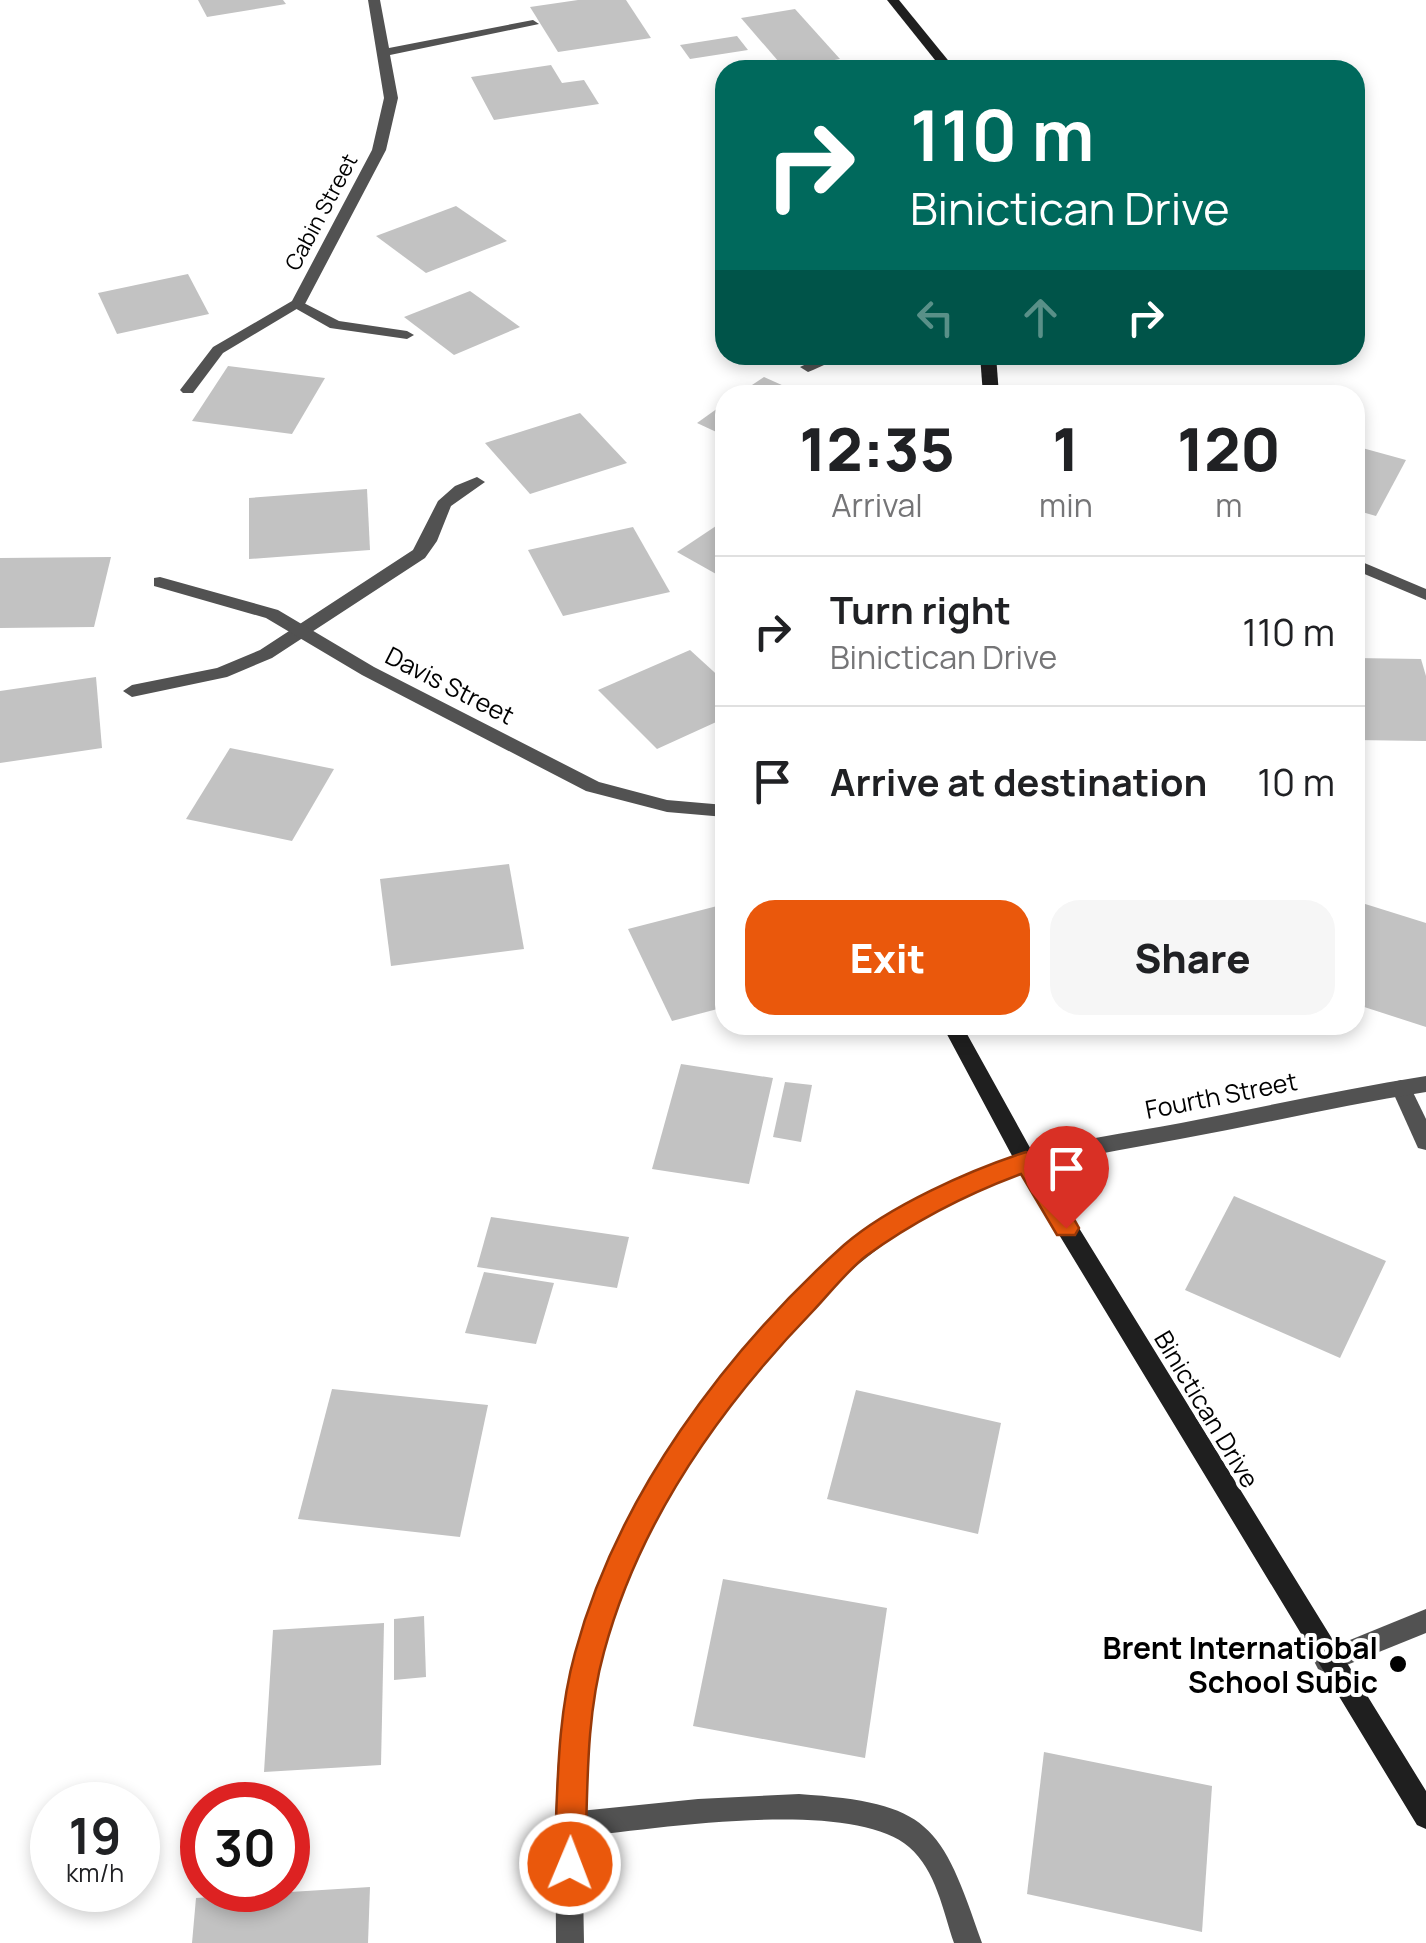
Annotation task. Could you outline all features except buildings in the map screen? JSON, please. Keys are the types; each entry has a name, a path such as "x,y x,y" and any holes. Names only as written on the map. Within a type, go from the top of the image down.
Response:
{"street":[{"name":"Cabin Street","path":"188,390 218,350 298,304 379,150 391,98 374,0"},
{"path":"892,0 942,60"},
{"path":"382,54 533,24"},
{"path":"298,304 336,325 407,335"},
{"path":"808,367 813,365"},
{"path":"132,691 221,673 266,654 300,628 419,554 436,534 439,504 451,493 477,482"},
{"path":"1365,569 1426,596"},
{"name":"Davis Street","path":"160,582 272,614 368,671 592,787 667,806 715,809"},
{"name":"Binictican Drive","path":"957,1035 1026,1162 1327,1660 1426,1816"},
{"name":"Fourth Street","path":"570,1943 570,1825 583,1682 590,1651 621,1568 660,1487 742,1367 856,1250 961,1186 1026,1162 1426,1084"},
{"path":"1401,1088 1426,1142"},
{"path":"1327,1660 1426,1621"},
{"path":"570,1825 818,1806 879,1816 916,1835 943,1876 968,1943"}],"place":[{"name":"Brent Internatiobal School Subic","path":"1398,1664"}],"route":[{"path":"570,1864 577,1713 590,1651 621,1568 660,1487 742,1367 856,1250 961,1186 1026,1162 1066,1228"}]}
